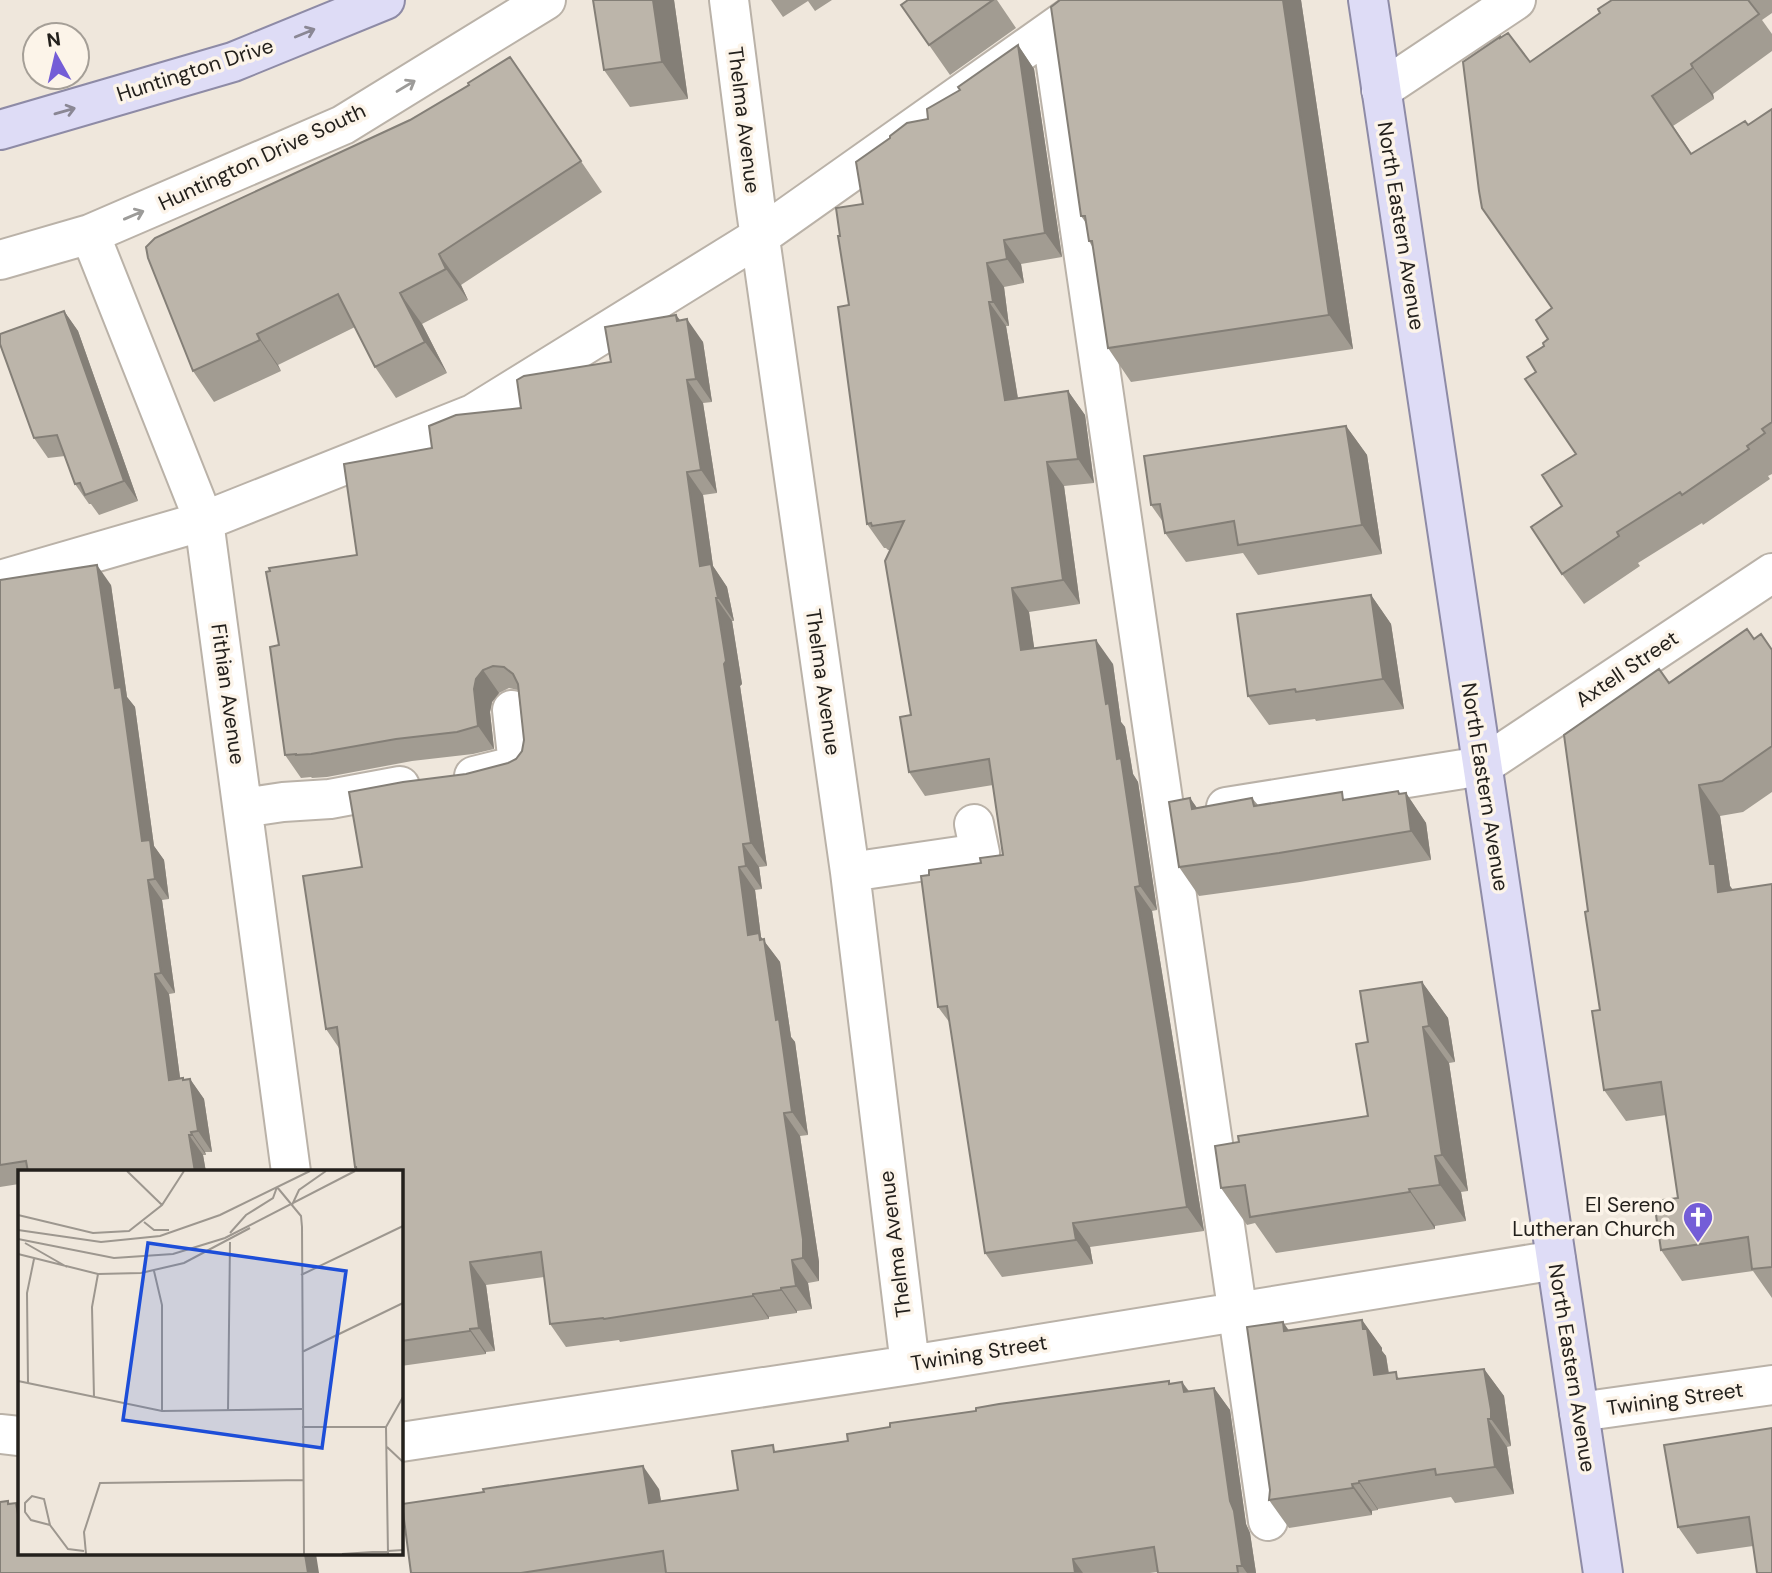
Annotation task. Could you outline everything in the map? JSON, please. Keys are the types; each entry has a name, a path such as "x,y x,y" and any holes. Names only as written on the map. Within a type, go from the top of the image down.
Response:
{"main road":[{"name":"Huntington Drive","path":"0,130 233,62 385,0"},
{"name":"North Eastern Avenue","path":"1368,0 1603,1573"}],"street":[{"name":"Huntington Drive South","path":"0,260 90,234 343,125 546,0"},
{"name":"Thelma Avenue","path":"729,0 850,872 910,1365"},
{"path":"0,580 204,521 473,414 760,237 1094,0"},
{"path":"1381,90 1516,0"},
{"path":"1051,30 1268,1521"},
{"name":"Fithian Avenue","path":"90,234 204,521 292,1170"},
{"name":"Axtell Street","path":"1482,766 1769,581"},
{"path":"243,808 330,799 434,780 477,776 518,765 512,710"},
{"path":"1226,807 1482,766"},
{"path":"850,872 980,853 974,824"},
{"name":"Twining Street","path":"402,1442 910,1365 1556,1259"},
{"name":"Twining Street","path":"1579,1412 1772,1385"},
{"path":"0,1434 18,1436"}],"building":[{"path":"593,0 653,0 662,62 604,70"},
{"path":"908,0 993,0 929,45 901,5"},
{"path":"1060,0 1283,0 1329,315 1108,348 1092,241 1089,241 1085,216 1081,216 1051,7"},
{"path":"1612,0 1748,0 1759,14 1691,64 1693,68 1652,96 1691,154 1745,121 1748,125 1772,109 1772,422 1762,429 1765,433 1747,446 1749,449 1682,495 1680,492 1617,532 1619,536 1562,574 1531,527 1562,506 1542,475 1576,454 1525,379 1536,372 1527,357 1544,346 1543,343 1548,339 1536,320 1552,308 1482,208 1463,62 1508,33 1530,62 1600,13 1598,9"},
{"path":"1018,45 1045,233 1004,240 1007,259 987,263 993,302 989,302 1005,400 1068,391 1078,459 1047,462 1063,580 1012,588 1021,650 1096,640 1117,759 1121,758 1140,886 1135,887 1187,1207 1073,1223 1076,1240 985,1253 947,1006 938,1007 921,876 929,875 929,870 981,863 980,858 1003,855 989,759 909,772 900,717 911,715 885,561 904,521 872,526 871,523 867,524 838,307 849,305 836,208 863,204 856,162 907,123 928,119 927,109 960,90 958,87"},
{"path":"510,57 581,161 439,254 446,269 400,293 425,342 375,367 338,294 257,334 260,340 193,371 148,258 146,247 155,238 410,120"},
{"path":"64,311 124,481 85,495 80,483 75,484 57,435 34,438 0,344 0,334"},
{"path":"676,315 677,321 687,319 696,379 687,380 701,470 687,472 700,566 711,564 718,598 726,661 724,664 751,843 743,844 746,866 739,867 748,935 759,933 760,940 764,939 776,1020 779,1019 792,1112 784,1113 803,1239 803,1258 792,1260 796,1286 781,1290 604,1319 550,1324 541,1252 470,1262 479,1328 402,1341 402,1170 357,1170 355,1167 337,1027 326,1029 303,876 362,867 349,792 466,774 516,759 522,751 524,740 518,684 513,674 504,667 493,666 483,670 476,679 474,689 478,726 457,732 396,739 311,754 285,755 270,647 279,645 266,572 270,571 269,568 357,555 344,464 432,448 429,426 456,415 521,408 517,380 524,376 611,362 605,327"},
{"path":"1346,426 1362,525 1238,545 1234,521 1165,533 1160,504 1151,505 1144,456"},
{"path":"97,565 115,688 121,687 142,841 150,840 155,879 148,880 161,973 155,974 169,1080 190,1079 198,1131 189,1135 195,1170 28,1170 26,1161 0,1165 0,580"},
{"path":"1371,595 1383,679 1248,696 1237,614"},
{"path":"1747,629 1754,639 1761,634 1772,650 1772,746 1722,781 1699,785 1710,864 1715,864 1718,892 1772,884 1772,1267 1752,1269 1748,1237 1661,1250 1654,1201 1678,1198 1661,1082 1604,1090 1592,1011 1600,1010 1585,912 1588,911 1564,735 1659,669 1669,683"},
{"path":"1398,791 1399,794 1406,793 1411,831 1179,867 1169,802 1190,798 1192,809 1252,798 1254,806 1342,792 1343,800"},
{"path":"1422,982 1429,1026 1423,1027 1442,1155 1435,1156 1440,1185 1250,1217 1245,1185 1221,1188 1215,1146 1239,1142 1238,1136 1368,1116 1356,1044 1368,1042 1360,991"},
{"path":"1362,1320 1363,1329 1367,1329 1374,1375 1396,1372 1397,1379 1484,1369 1491,1410 1491,1419 1488,1419 1495,1467 1436,1475 1435,1469 1359,1481 1352,1484 1353,1488 1269,1500 1270,1490 1247,1327 1283,1322 1284,1331"},
{"path":"1169,1381 1169,1384 1182,1382 1184,1392 1214,1388 1242,1566 1237,1566 1238,1573 1158,1573 1154,1547 1073,1559 1075,1573 666,1573 663,1551 521,1573 411,1573 402,1504 484,1492 483,1489 643,1466 649,1503 738,1490 732,1451 773,1445 774,1452 848,1441 847,1434 890,1427 890,1423 976,1411 976,1408 999,1404"},
{"path":"1772,1428 1772,1573 1757,1573 1749,1517 1678,1527 1664,1445"},
{"path":"0,1502 16,1503 18,1556 305,1556 308,1573 0,1573"}],"place":[{"name":"El Sereno Lutheran Church","path":"1698,1244"}]}
